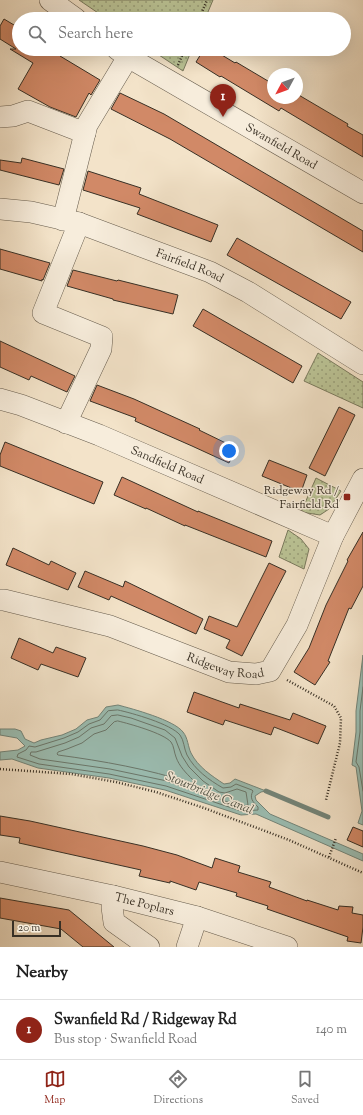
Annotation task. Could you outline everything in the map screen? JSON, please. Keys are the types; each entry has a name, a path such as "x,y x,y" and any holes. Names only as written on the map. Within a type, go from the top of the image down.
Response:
{"street":[{"path":"50,0 66,12"},
{"path":"66,423 101,349 102,337 43,313 71,221 87,125 121,56"},
{"name":"Swanfield Road","path":"127,56 363,193"},
{"path":"0,117 13,116 28,111 85,133"},
{"name":"Fairfield Road","path":"0,209 31,212 71,221 210,272 248,292 363,364"},
{"name":"Sandfield Road","path":"0,399 21,405 99,435 333,536"},
{"name":"Ridgeway Road","path":"0,600 110,626 229,672 256,674 270,670 297,625 333,536 362,484"},
{"name":"The Poplars","path":"0,872 113,896 197,917 287,947"},
{"path":"113,896 112,907 114,922 149,947"},
{"path":"187,947 197,917"}],"path":[{"path":"202,12 207,0"},
{"path":"270,670 334,706 341,718 340,743 326,800"},
{"path":"0,769 71,774 116,782 156,792 204,808 289,840 363,873"},
{"path":"329,857 336,838"}],"green space":[{"path":"79,0 213,0 208,12 97,12"},
{"path":"160,56 189,56 183,71"},
{"path":"318,353 363,382 363,408 304,381"},
{"path":"316,478 341,491 329,509 320,515 301,512"},
{"path":"288,530 301,539 309,549 304,569 279,557"}],"water":[{"path":"363,655 363,825 358,823 362,811 356,767 352,765 356,732 356,711"},
{"name":"Stourbridge Canal","path":"118,705 171,723 185,734 190,751 201,767 215,778 224,784 230,783 235,779 266,791 255,796 256,800 270,814 363,854 363,861 256,814 241,815 165,790 109,778 38,768 12,759 0,760 0,752 18,750 25,746 17,738 0,735 0,729 15,729 21,731 25,739 34,743 62,735 76,729 87,720 98,717 106,707"}],"building":[{"path":"4,19 12,24 12,46 0,39 0,26"},
{"path":"22,56 60,56 100,80 91,95 89,93 76,117 50,107 18,89 33,63"},
{"path":"200,56 224,56 267,80 267,104 221,76 220,77 196,62"},
{"path":"120,93 164,114 363,231 363,252 170,139 111,109"},
{"path":"303,98 348,124 347,126 363,135 363,157 281,108 279,111 267,104 303,104"},
{"path":"22,158 64,169 59,185 0,170 0,160 21,163"},
{"path":"88,171 141,188 139,194 218,225 211,242 137,214 140,208 83,190"},
{"path":"237,238 351,302 341,319 227,255"},
{"path":"0,249 50,263 43,280 42,279 42,281 0,269"},
{"path":"73,270 178,295 173,314 113,300 67,286"},
{"path":"203,309 302,366 293,383 193,326"},
{"path":"0,341 75,376 67,392 31,376 29,380 0,367"},
{"path":"97,385 134,399 200,429 199,430 236,448 229,463 135,421 136,418 90,401"},
{"path":"339,407 355,415 325,476 309,468"},
{"path":"5,442 103,482 94,504 0,466 0,455"},
{"path":"269,460 307,475 301,492 262,476"},
{"path":"122,477 198,512 272,541 266,557 185,526 114,495"},
{"path":"363,532 363,586 351,609 349,608 328,661 330,662 315,685 294,672 309,648 326,605 348,561 347,560"},
{"path":"13,548 49,565 51,561 76,573 68,590 6,565"},
{"path":"269,563 286,571 242,656 226,648 230,640 204,629 209,616 237,627"},
{"path":"85,571 123,587 125,581 203,619 196,634 111,596 109,600 78,587"},
{"path":"19,638 53,653 56,647 86,658 78,677 41,664 38,670 11,658"},
{"path":"194,692 239,708 240,704 290,720 293,713 326,726 318,744 274,727 271,735 225,720 223,725 187,712"},
{"path":"0,816 30,821 143,846 177,855 212,868 215,858 240,866 238,872 271,882 269,887 307,901 338,910 339,906 353,907 352,913 363,915 361,943 347,941 348,937 267,909 268,906 236,896 237,893 199,882 196,890 170,881 170,883 139,876 141,870 19,843 20,838 0,835"},
{"path":"353,827 363,831 363,847 347,840"},
{"path":"0,898 69,910 114,947 83,947 61,929 0,918"}],"waterway":[{"path":"266,791 328,817"}],"place":[{"name":"Swanfield Rd / Ridgeway Rd","path":"223,117"},
{"name":"Ridgeway Rd / Fairfield Rd","path":"347,497"}]}
